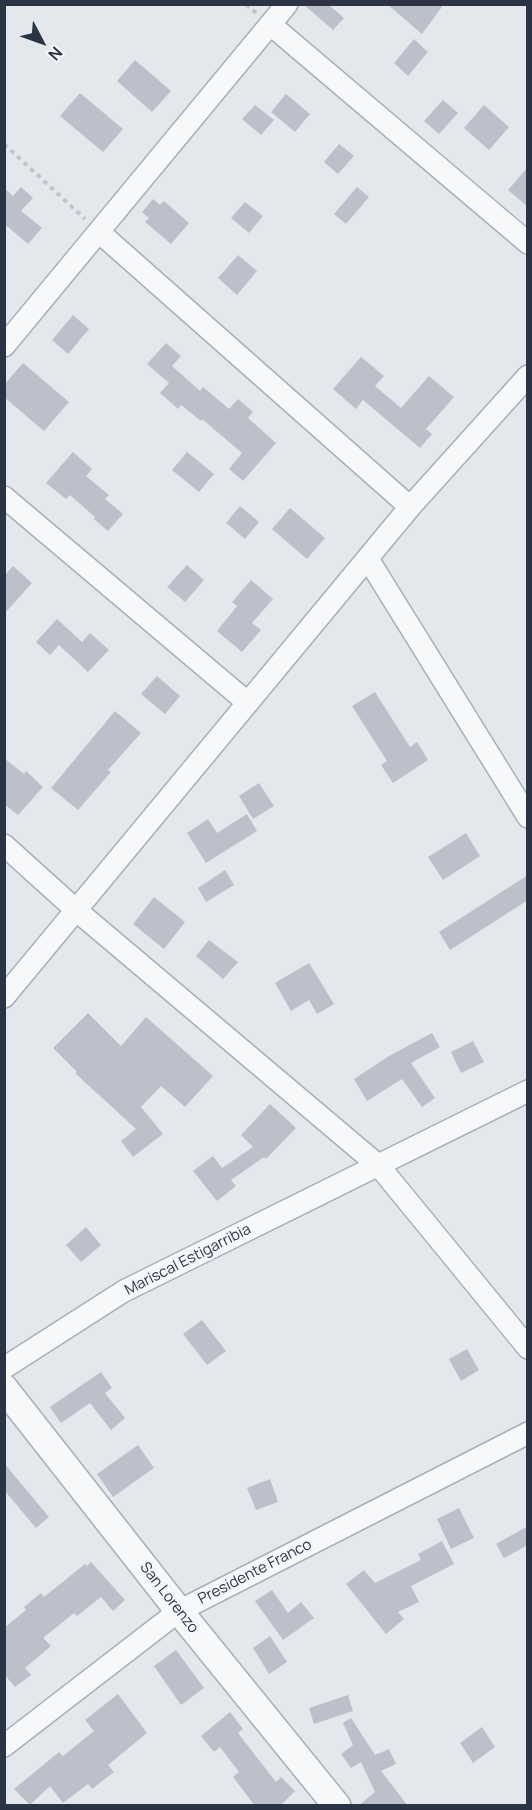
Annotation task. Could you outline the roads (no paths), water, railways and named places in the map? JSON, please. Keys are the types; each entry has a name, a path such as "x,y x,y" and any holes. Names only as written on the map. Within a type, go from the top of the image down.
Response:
{"street":[{"path":"4,346 287,4"},
{"path":"271,25 528,243"},
{"path":"99,232 410,507"},
{"path":"4,997 410,507 528,376"},
{"path":"4,497 248,703"},
{"path":"368,558 528,817"},
{"path":"4,845 76,910 378,1166 528,1348"},
{"name":"Mariscal Estigarribia","path":"4,1368 124,1291 528,1091"},
{"name":"San Lorenzo","path":"4,1388 179,1611 337,1806"},
{"name":"Presidente Franco","path":"4,1746 179,1611 528,1433"}]}
